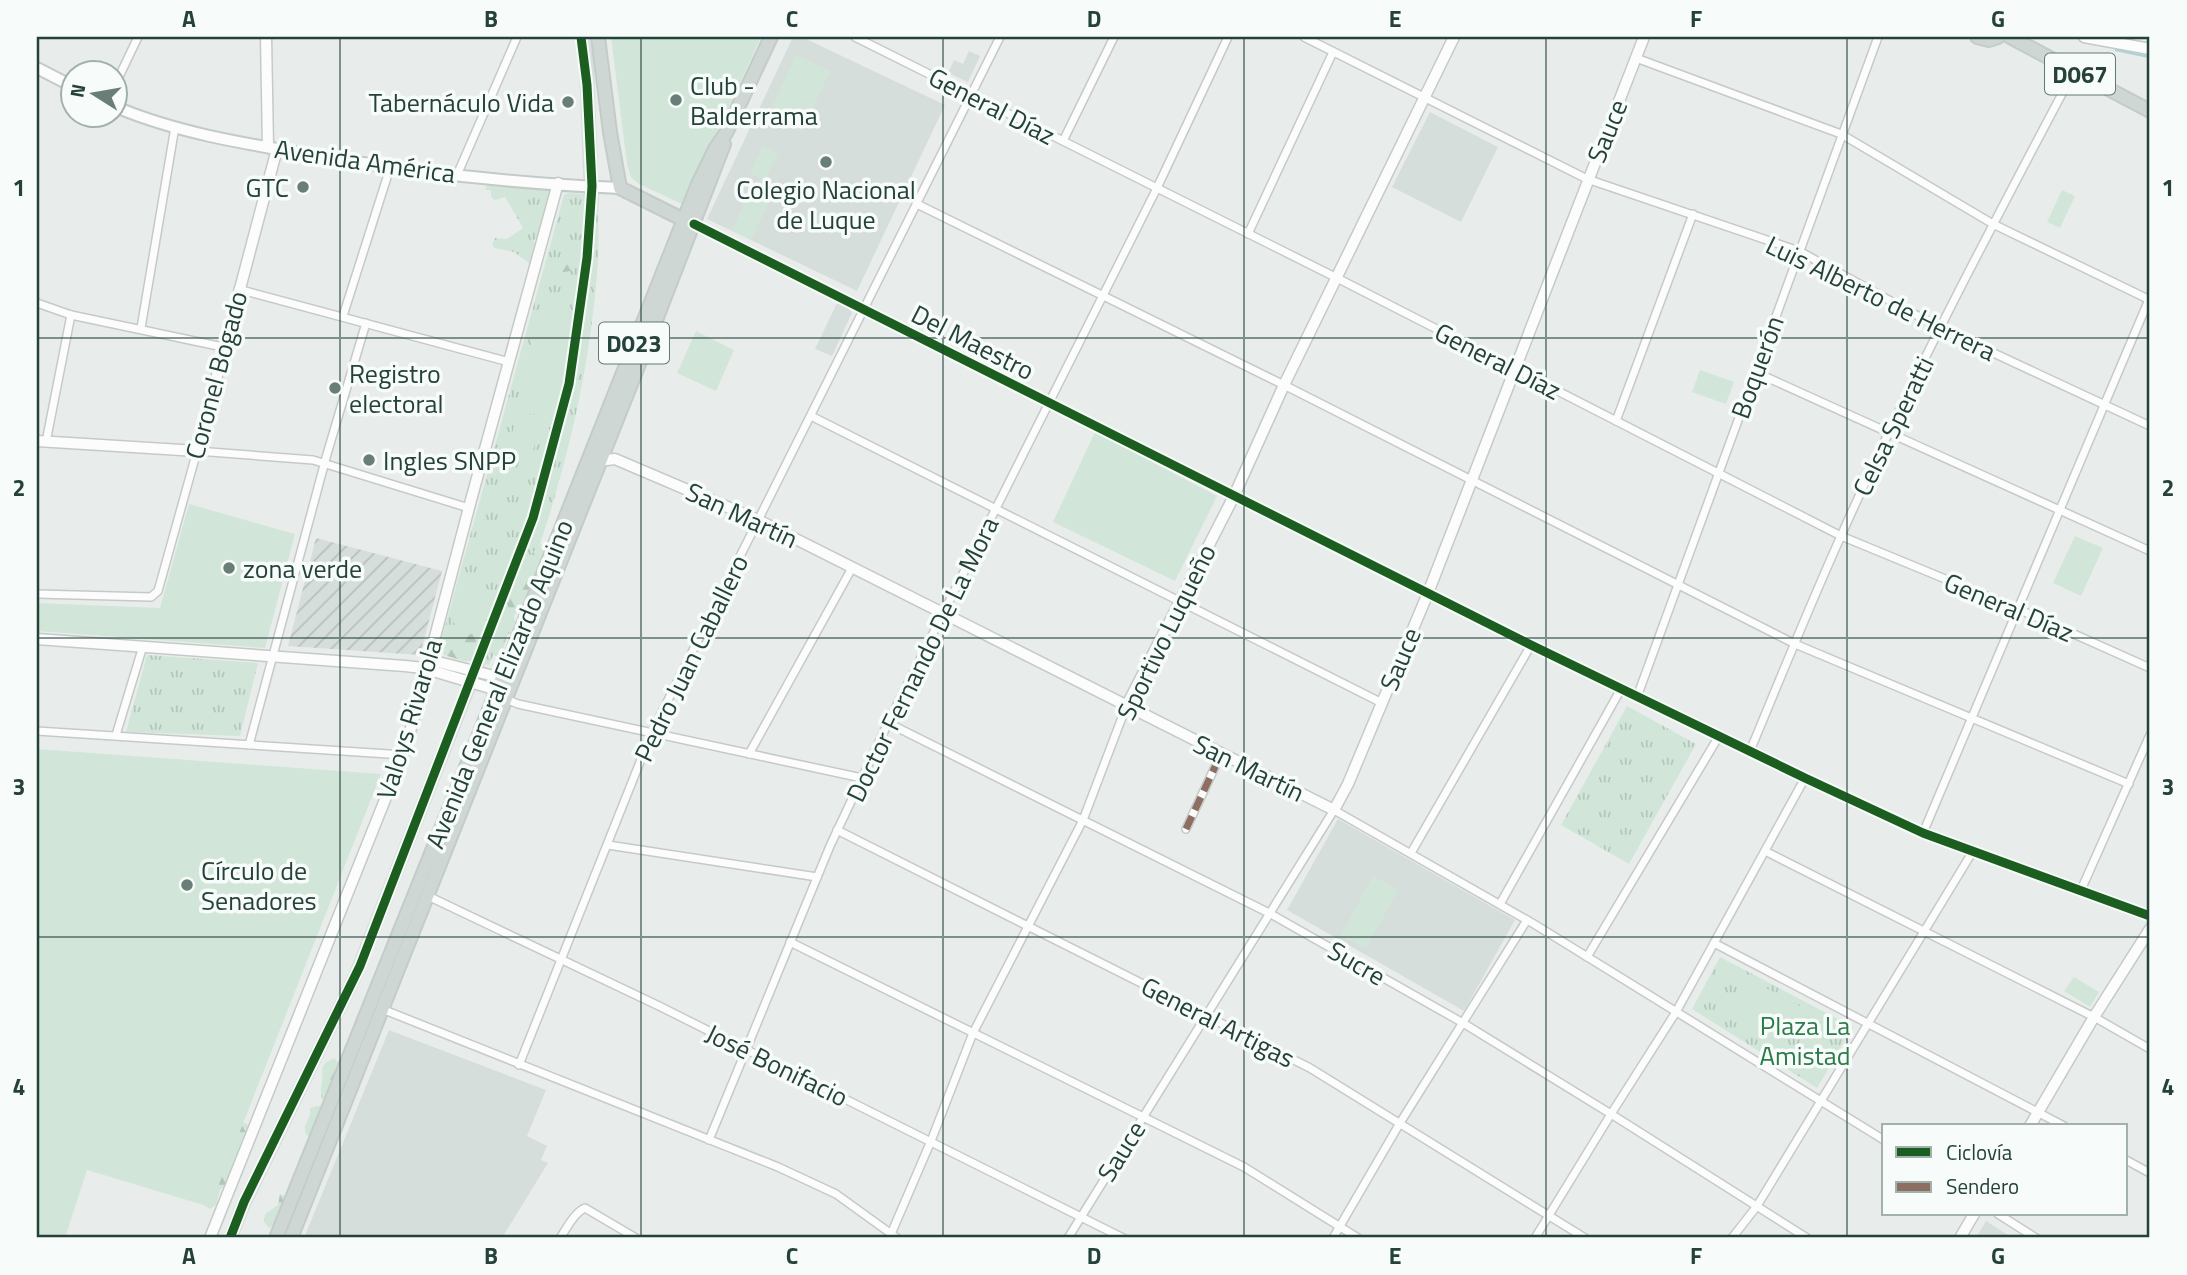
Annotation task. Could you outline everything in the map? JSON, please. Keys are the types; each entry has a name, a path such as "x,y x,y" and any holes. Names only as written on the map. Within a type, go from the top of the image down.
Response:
{"main road":[{"path":"598,37 620,188 688,222"},
{"name":"Avenida General Elizardo Aquino","path":"291,1238 377,1007 586,466 688,222 722,153 726,133 771,37"},
{"path":"1977,37 1989,40 1998,37"},
{"name":"D067","path":"2010,37 2150,111"},
{"path":"37,68 60,80"},
{"name":"Avenida América","path":"130,112 175,127 272,148 390,168 620,188"},
{"name":"Avenida General Elizardo Aquino","path":"276,1238 428,896 502,689 601,460 688,222"}],"street":[{"path":"127,60 138,37"},
{"name":"Coronel Bogado","path":"37,594 151,597 158,591 197,451 272,148 266,37"},
{"path":"457,175 517,37"},
{"name":"General Díaz","path":"855,37 1337,278 1841,536 2018,609 2150,668"},
{"name":"Pedro Juan Caballero","path":"519,1065 652,732 1000,37"},
{"path":"1063,141 1114,37"},
{"name":"Doctor Fernando De La Mora","path":"709,1140 837,830 1047,403 1157,188 1228,37"},
{"name":"Luis Alberto de Herrera","path":"1304,37 1587,179 1799,251 1940,328 2150,426"},
{"name":"Sportivo Luqueño","path":"894,1236 973,1032 1083,820 1126,707 1234,496 1284,385 1454,37"},
{"name":"Sauce","path":"1068,1238 1348,784 1428,593 1644,37"},
{"name":"Boquerón","path":"1637,697 1878,37"},
{"path":"2084,37 2150,49"},
{"path":"1248,234 1333,51"},
{"path":"1636,58 1841,134 1993,224 2150,299 1923,834"},
{"name":"Celsa Speratti","path":"1749,751 1841,536 1889,434 1993,224 2074,71"},
{"path":"141,328 175,127"},
{"path":"343,316 390,168"},
{"name":"Valoys Rivarola","path":"210,1238 404,755 426,665 558,183"},
{"path":"917,204 1284,385 1795,644 2129,784"},
{"path":"1616,421 1693,214"},
{"name":"Del Maestro","path":"688,222 1531,645 1805,778 1923,834 2150,916"},
{"path":"238,289 509,362"},
{"path":"37,303 71,315 223,346"},
{"path":"71,315 41,441 313,460 469,509"},
{"path":"248,746 366,323"},
{"path":"1755,372 2150,551"},
{"path":"811,416 1382,703"},
{"name":"San Martín","path":"601,460 615,459 758,520 1334,810 1527,920 1882,1139"},
{"path":"586,466 601,460"},
{"path":"749,754 852,568"},
{"path":"37,639 426,665 502,689 518,704 862,778"},
{"path":"1411,853 1531,645"},
{"path":"117,735 143,646"},
{"path":"1500,904 1618,688"},
{"name":"Sucre","path":"888,723 1269,913 1463,1023 1807,1238"},
{"path":"37,731 404,755"},
{"path":"2081,890 2150,735"},
{"path":"1587,957 1719,736"},
{"path":"1186,829 1221,754"},
{"path":"1535,1238 1676,1012 1805,778"},
{"name":"General Artigas","path":"837,830 1310,1068 1585,1238"},
{"path":"608,845 817,877"},
{"path":"1765,851 2094,1017 2150,1049"},
{"path":"1732,1238 1757,1206 1973,851"},
{"name":"José Bonifacio","path":"428,896 931,1141 1123,1238"},
{"path":"1333,1238 1400,1124 1527,920"},
{"path":"2030,1124 2150,929"},
{"path":"790,942 1244,1167 1358,1238"},
{"path":"1714,943 2060,1124"},
{"path":"377,1007 778,1167 836,1194 894,1236"},
{"path":"2128,1161 2150,1173"},
{"path":"560,1238 581,1208 588,1209 636,1238"},
{"path":"1960,1238 1974,1216"},
{"path":"2001,1216 2036,1238"}],"shaded area":[{"path":"575,37 589,37 594,64 599,200 589,302 540,525 363,976 238,1238 223,1238 236,1203 350,970 526,521 584,199 579,66"},
{"name":"Colegio Nacional de Luque","path":"793,37 802,37 945,105 857,291 707,219"},
{"path":"969,51 980,56 968,82 948,73 954,60 963,64"},
{"path":"1430,112 1498,147 1461,222 1392,187"},
{"path":"837,303 852,313 832,356 815,349"},
{"path":"316,538 442,571 420,655 288,646"},
{"path":"1338,819 1515,920 1464,1011 1287,910"},
{"path":"389,1030 546,1090 527,1136 547,1146 541,1160 548,1163 502,1238 304,1238"},
{"path":"1986,1221 2013,1238 1976,1238"}],"green space":[{"name":"Club - Balderrama","path":"611,37 761,37 684,205 639,184 631,177 627,164"},
{"path":"796,55 830,71 802,131 768,116"},
{"path":"763,146 778,154 765,180 750,173"},
{"path":"488,182 552,189 538,238 534,240 536,255 533,266 514,252 494,248 492,245 495,238 507,239 523,228 505,197 494,200 491,190 485,190"},
{"path":"751,189 771,198 751,240 732,231"},
{"path":"2062,190 2075,196 2060,228 2047,222"},
{"path":"564,195 598,195 595,295 579,402 541,541 489,665 438,652"},
{"path":"587,258 591,262 590,270 587,273 576,268 559,273 553,278 550,276 553,259 572,261"},
{"path":"540,305 587,316 563,421 522,412 542,418 531,458 507,452"},
{"path":"696,331 734,350 716,391 677,373"},
{"path":"1700,370 1734,382 1726,404 1692,392"},
{"path":"1095,432 1217,496 1175,581 1053,522"},
{"name":"zona verde","path":"189,504 295,534 265,648 37,631 37,603 160,608"},
{"path":"484,518 487,527 498,527 497,537 484,537 478,532 479,520"},
{"path":"2075,536 2103,548 2081,596 2053,583"},
{"path":"544,542 550,545 547,556 530,588 526,606 514,615 517,629 507,635 503,650 499,656 495,656 491,650 492,646 503,628 509,601 533,552"},
{"path":"463,583 488,589 476,629 453,623"},
{"path":"451,628 460,628 469,635 477,631 476,643 479,648 474,661 463,661 444,655 442,647 449,643"},
{"path":"147,655 258,663 240,736 126,732"},
{"path":"1627,706 1696,744 1629,864 1561,825"},
{"name":"Círculo de Senadores","path":"37,749 381,774 210,1207 87,1170 65,1238 37,1238"},
{"path":"1373,876 1398,890 1366,949 1341,935"},
{"name":"Plaza La Amistad","path":"1720,957 1853,1027 1817,1088 1692,1009"},
{"path":"1746,977 1803,1008 1782,1048 1724,1016"},
{"path":"2074,977 2099,992 2090,1007 2064,991"},
{"path":"334,1058 341,1065 329,1086 325,1100 321,1095 322,1068"},
{"path":"317,1106 323,1109 312,1136 308,1136 305,1126 310,1108"},
{"path":"240,1121 247,1124 250,1131 225,1185 220,1190 216,1205 210,1209 203,1204"},
{"path":"280,1194 287,1197 285,1207 279,1211 276,1225 269,1228 264,1222 265,1214 278,1205"},
{"path":"238,1212 240,1222 237,1232 233,1238 225,1238 234,1214"}],"waterway":[{"path":"2116,50 2150,57"}],"marked path":[{"path":"1186,829 1221,754"}],"cycle path":[{"path":"230,1238 244,1202 360,966 533,518 569,384 587,258 592,186 587,85 581,37"},
{"path":"694,224 1531,645 1805,778 1923,833 2150,916"}],"place":[{"name":"Club - Balderrama","path":"676,100"},
{"name":"Tabernáculo Vida","path":"568,102"},
{"name":"Colegio Nacional de Luque","path":"826,162"},
{"name":"GTC","path":"303,187"},
{"name":"Registro electoral","path":"335,388"},
{"name":"Ingles SNPP","path":"369,460"},
{"name":"zona verde","path":"229,568"},
{"name":"Círculo de Senadores","path":"187,885"}]}
